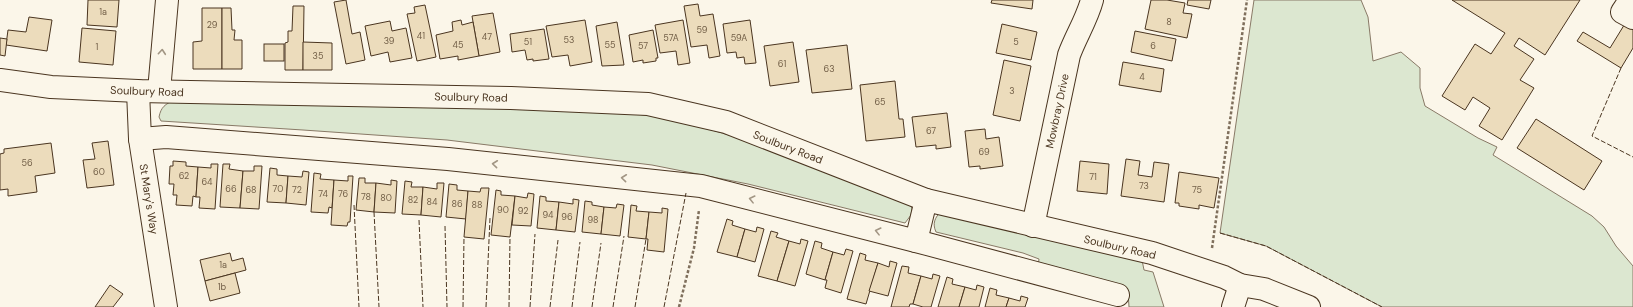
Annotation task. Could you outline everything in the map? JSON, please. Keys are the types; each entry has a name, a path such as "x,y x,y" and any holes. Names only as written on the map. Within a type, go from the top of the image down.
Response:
{"street":[{"name":"St Mary's Way","path":"166,307 140,139 148,91 167,0"},
{"name":"Mowbray Drive","path":"1033,226 1069,55 1076,36 1089,13 1092,0"},
{"path":"1630,0 1622,12 1633,18"},
{"name":"Soulbury Road","path":"0,80 51,87 148,91 511,98 648,104 726,122 926,200 1152,253 1224,277 1240,285 1264,289 1309,307"},
{"path":"140,139 166,136 448,159 701,186 1118,295"},
{"path":"916,241 926,200"},
{"path":"1233,307 1240,285"}],"path":[{"path":"1208,272 1247,0"},
{"path":"679,307 694,248 699,216 698,195 701,186"}],"green space":[{"path":"1254,0 1361,0 1368,17 1373,61 1401,52 1420,68 1420,88 1425,106 1478,138 1497,147 1493,155 1592,216 1604,227 1616,246 1633,266 1633,307 1382,307 1266,246 1220,233"},
{"path":"175,100 593,109 671,118 746,140 907,201 912,208 911,215 905,223 748,184 652,165 447,140 161,121 159,117 162,108 166,104"},
{"path":"941,211 1142,260 1144,270 1153,272 1164,307 1129,307 1128,292 1038,267 1039,259 1023,253 936,232 934,226 935,221"}],"building":[{"path":"88,0 119,0 117,27 87,25"},
{"path":"346,0 352,34 360,32 365,60 346,64 334,2"},
{"path":"992,0 1033,0 1032,9 991,3"},
{"path":"1151,0 1167,0 1185,3 1183,13 1192,14 1187,38 1145,29"},
{"path":"1188,0 1211,0 1209,9 1187,5"},
{"path":"1452,0 1580,0 1545,55 1519,38 1514,46 1534,59 1520,80 1534,88 1502,140 1479,126 1490,108 1473,97 1465,110 1442,96 1475,44 1491,54 1505,33"},
{"path":"698,4 700,16 713,14 720,56 709,58 707,45 691,47 684,6"},
{"path":"425,5 436,57 417,61 407,14 415,13 414,7"},
{"path":"293,6 304,6 303,70 285,70 285,43 288,42 288,31 292,31"},
{"path":"202,8 222,8 222,69 193,69 193,42 202,41"},
{"path":"222,8 231,8 232,30 235,30 234,40 242,40 242,69 222,69"},
{"path":"493,13 500,52 479,56 472,16"},
{"path":"29,17 52,20 47,51 6,45 8,30 26,32"},
{"path":"461,20 462,25 473,22 479,56 458,60 458,56 440,59 436,35 453,31 452,22"},
{"path":"585,20 592,62 570,66 568,55 552,57 546,26"},
{"path":"683,20 690,63 678,65 676,51 660,53 655,25"},
{"path":"750,20 756,63 745,64 744,57 737,58 736,52 727,53 723,24"},
{"path":"390,21 392,31 406,28 412,58 390,62 388,52 371,56 365,26"},
{"path":"617,22 624,65 602,66 596,26"},
{"path":"1626,22 1633,26 1633,48 1621,68 1577,41 1583,32 1610,48"},
{"path":"1002,24 1037,32 1031,60 996,53"},
{"path":"82,28 116,31 113,65 79,62"},
{"path":"544,29 549,59 533,61 533,59 527,60 525,50 512,52 510,34"},
{"path":"653,30 658,58 656,58 656,61 643,63 643,60 633,62 629,35"},
{"path":"1135,31 1176,39 1172,61 1131,52"},
{"path":"0,38 7,39 5,56 0,55"},
{"path":"303,42 332,43 332,70 303,70"},
{"path":"793,42 799,82 770,86 764,46"},
{"path":"264,44 284,44 284,61 264,61"},
{"path":"847,45 852,89 812,93 806,50"},
{"path":"1004,60 1031,66 1020,121 993,115"},
{"path":"1123,62 1164,69 1161,92 1119,85"},
{"path":"895,81 899,119 903,119 905,137 866,141 860,85"},
{"path":"947,113 951,147 936,149 936,145 916,147 912,117"},
{"path":"1536,119 1602,161 1584,190 1517,148"},
{"path":"985,129 986,139 999,137 1003,166 980,169 980,166 969,167 965,131"},
{"path":"108,141 114,185 87,188 83,160 95,159 92,143"},
{"path":"51,143 55,173 35,176 37,192 8,196 8,189 0,190 0,154 4,153 4,149"},
{"path":"1126,159 1140,161 1138,175 1152,177 1154,162 1169,164 1164,202 1121,196"},
{"path":"173,161 186,162 186,166 198,167 196,197 193,196 192,206 176,205 177,195 173,195 174,184 169,184 170,166 173,166"},
{"path":"1080,161 1109,164 1107,194 1077,191"},
{"path":"211,164 218,164 215,209 199,208 200,197 196,197 198,167 211,168"},
{"path":"223,164 230,164 229,169 243,171 240,208 220,207"},
{"path":"254,166 262,166 259,209 240,208 243,171 254,171"},
{"path":"270,168 277,169 277,175 288,176 286,203 267,202"},
{"path":"303,171 309,172 306,205 286,203 288,176 302,177"},
{"path":"1179,172 1219,178 1214,208 1199,205 1199,209 1179,206 1179,203 1175,203"},
{"path":"314,173 321,174 320,179 334,180 332,208 329,207 328,213 311,212"},
{"path":"348,176 353,176 350,222 348,222 347,226 331,225 334,180 348,181"},
{"path":"359,178 365,178 365,183 376,183 374,212 356,210"},
{"path":"391,180 397,181 395,213 374,212 376,183 391,185"},
{"path":"405,181 412,182 411,187 423,187 421,215 402,214"},
{"path":"437,183 444,183 441,217 421,215 423,187 437,189"},
{"path":"449,184 457,185 457,190 468,191 466,219 446,217"},
{"path":"481,188 489,188 484,239 464,237 468,191 480,192"},
{"path":"496,190 501,191 501,195 515,196 510,237 491,235"},
{"path":"528,193 534,194 531,226 512,225 515,196 527,198"},
{"path":"540,196 546,197 546,201 559,202 556,230 537,228"},
{"path":"573,199 579,200 575,232 556,230 559,202 573,204"},
{"path":"585,201 592,202 592,205 604,207 601,234 582,232"},
{"path":"617,204 624,205 620,236 601,234 604,207 616,208"},
{"path":"631,205 637,206 636,211 649,212 646,239 628,237"},
{"path":"662,208 668,209 664,252 647,250 648,239 646,239 649,212 662,213"},
{"path":"727,219 733,221 732,225 745,229 737,257 717,252"},
{"path":"757,227 764,229 755,262 737,257 745,229 756,232"},
{"path":"771,231 778,233 776,237 789,241 777,281 758,276"},
{"path":"801,239 808,241 795,286 777,281 789,241 800,244"},
{"path":"815,241 822,243 821,248 833,252 825,280 806,274"},
{"path":"846,249 853,251 841,293 825,288 827,280 825,280 833,252 844,255"},
{"path":"230,253 232,261 243,258 246,270 205,281 200,260"},
{"path":"860,253 866,255 865,260 878,263 866,304 847,299"},
{"path":"890,261 897,263 888,296 869,291 878,263 889,267"},
{"path":"902,266 909,267 908,273 921,276 913,304 910,304 909,307 891,307"},
{"path":"235,273 240,293 210,301 205,281"},
{"path":"933,274 940,276 931,307 923,307 913,304 921,276 932,279"},
{"path":"947,277 953,279 952,284 965,287 959,307 938,307"},
{"path":"110,285 123,294 113,307 95,307"},
{"path":"977,285 984,287 979,307 959,307 965,287 976,290"},
{"path":"990,288 997,290 996,295 1009,298 1006,307 985,307"},
{"path":"1021,296 1028,298 1025,307 1006,307 1009,298 1020,301"}],"fence":[{"path":"1621,68 1592,136 1633,157"},
{"path":"664,307 686,193"},
{"path":"354,205 359,307"},
{"path":"374,212 379,307"},
{"path":"486,307 490,218"},
{"path":"419,220 423,307"},
{"path":"445,226 447,307"},
{"path":"1220,233 1266,246 1382,307"},
{"path":"530,307 535,234"},
{"path":"613,307 624,236"},
{"path":"463,307 464,237"},
{"path":"509,307 510,237"},
{"path":"635,307 646,239"},
{"path":"550,307 558,240"},
{"path":"572,307 580,242"},
{"path":"592,307 601,243"}]}
